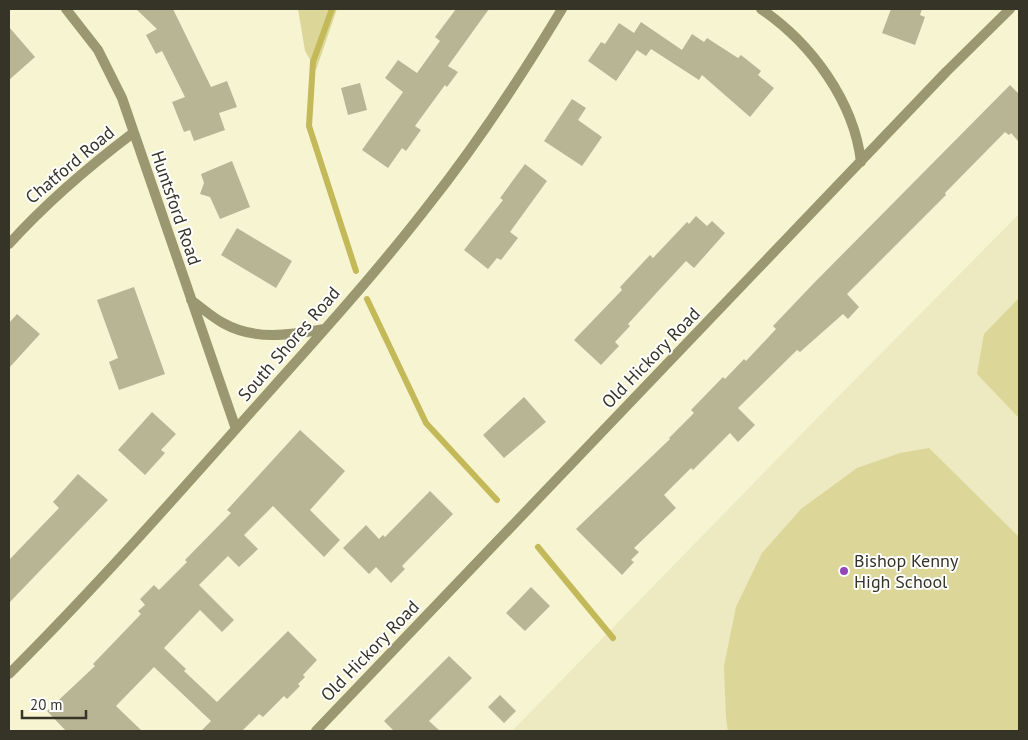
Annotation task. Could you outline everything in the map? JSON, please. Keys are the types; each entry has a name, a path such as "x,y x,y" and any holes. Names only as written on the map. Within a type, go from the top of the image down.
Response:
{"street":[{"name":"Huntsford Road","path":"66,9 98,50 122,98 236,429"},
{"name":"South Shores Road","path":"9,674 92,589 236,429 428,207 493,117 562,9"},
{"path":"762,9 781,22 797,39 840,95 854,128 861,162"},
{"name":"Old Hickory Road","path":"316,731 1010,9"},
{"name":"Chatford Road","path":"9,244 76,177 133,133"},
{"path":"191,300 223,324 252,334 282,336 324,329"}],"shaded area":[{"path":"298,9 337,9 316,70 305,51"},
{"name":"Bishop Kenny High School","path":"1019,214 1019,731 512,731 824,411"},
{"path":"1019,298 1019,418 977,374 984,334"},
{"path":"929,448 1019,537 1019,731 728,731 724,666 736,607 762,553 801,509 857,468 900,453"}],"building":[{"path":"136,9 173,9 211,87 227,81 237,107 219,113 225,130 194,141 190,130 184,132 172,102 185,97 162,51 156,54 146,35 157,29"},
{"path":"456,9 489,9 448,66 458,72 447,87 445,85 415,126 421,130 406,151 402,148 388,168 362,150 403,92 385,78 398,60 417,73 440,41 435,37"},
{"path":"891,9 922,9 920,15 925,17 915,45 882,33"},
{"path":"641,22 682,50 692,34 704,42 707,38 738,58 741,55 761,71 758,75 774,88 750,117 702,75 699,80 651,49 646,56 637,50 616,81 588,61 601,42 605,44 619,23 634,33"},
{"path":"9,27 35,57 9,80"},
{"path":"360,83 367,110 348,115 341,88"},
{"path":"1010,85 1019,94 1019,142 1011,133 1009,135 1005,132 945,193 946,195 847,294 859,307 848,319 843,314 800,352 797,350 738,408 755,425 738,442 730,433 693,470 691,468 664,495 676,508 634,548 639,552 631,560 634,562 622,575 576,529 670,439 694,413 691,410 723,377 725,379 744,359 746,361 776,329 773,326 813,284"},
{"path":"572,99 586,108 578,120 602,137 582,166 544,141"},
{"path":"232,161 250,207 220,219 210,197 200,194 204,183 201,174"},
{"path":"525,164 547,181 510,232 518,238 501,260 497,258 488,269 464,250 503,200 500,198"},
{"path":"696,216 707,226 712,221 725,233 694,268 686,261 628,324 630,326 615,342 619,346 601,365 574,340 622,290 620,287 650,255 653,258 687,222 689,224"},
{"path":"237,228 292,261 276,288 221,255"},
{"path":"134,287 165,374 119,390 109,362 118,358 97,300"},
{"path":"17,314 40,334 9,368 9,323"},
{"path":"524,397 546,422 504,458 483,435"},
{"path":"152,412 176,434 161,450 165,453 145,475 118,450"},
{"path":"300,430 345,471 310,510 340,540 324,557 273,506 244,535 258,549 239,567 228,556 199,585 234,620 222,632 200,610 164,648 186,669 184,671 217,702 288,631 317,660 303,675 305,677 298,684 300,686 287,699 284,696 263,717 259,714 242,731 201,731 211,721 154,667 116,706 142,731 66,731 47,711 95,666 93,664 141,614 138,611 145,605 140,599 154,585 159,590 187,562 185,560 231,513 227,510"},
{"path":"78,474 108,500 9,603 9,560 59,508 53,502"},
{"path":"430,491 453,514 402,566 405,569 391,583 376,567 369,574 343,548 366,525 379,539 383,535 385,537"},
{"path":"531,587 550,606 525,631 506,613"},
{"path":"449,656 472,678 429,721 440,731 394,731 384,721"},
{"path":"500,695 516,711 504,723 488,707"}],"waterway":[{"path":"332,9 313,62 309,126 356,271"},
{"path":"367,299 426,423 497,500"},
{"path":"538,547 613,638"}],"place":[{"name":"Bishop Kenny High School","path":"844,571"}]}
